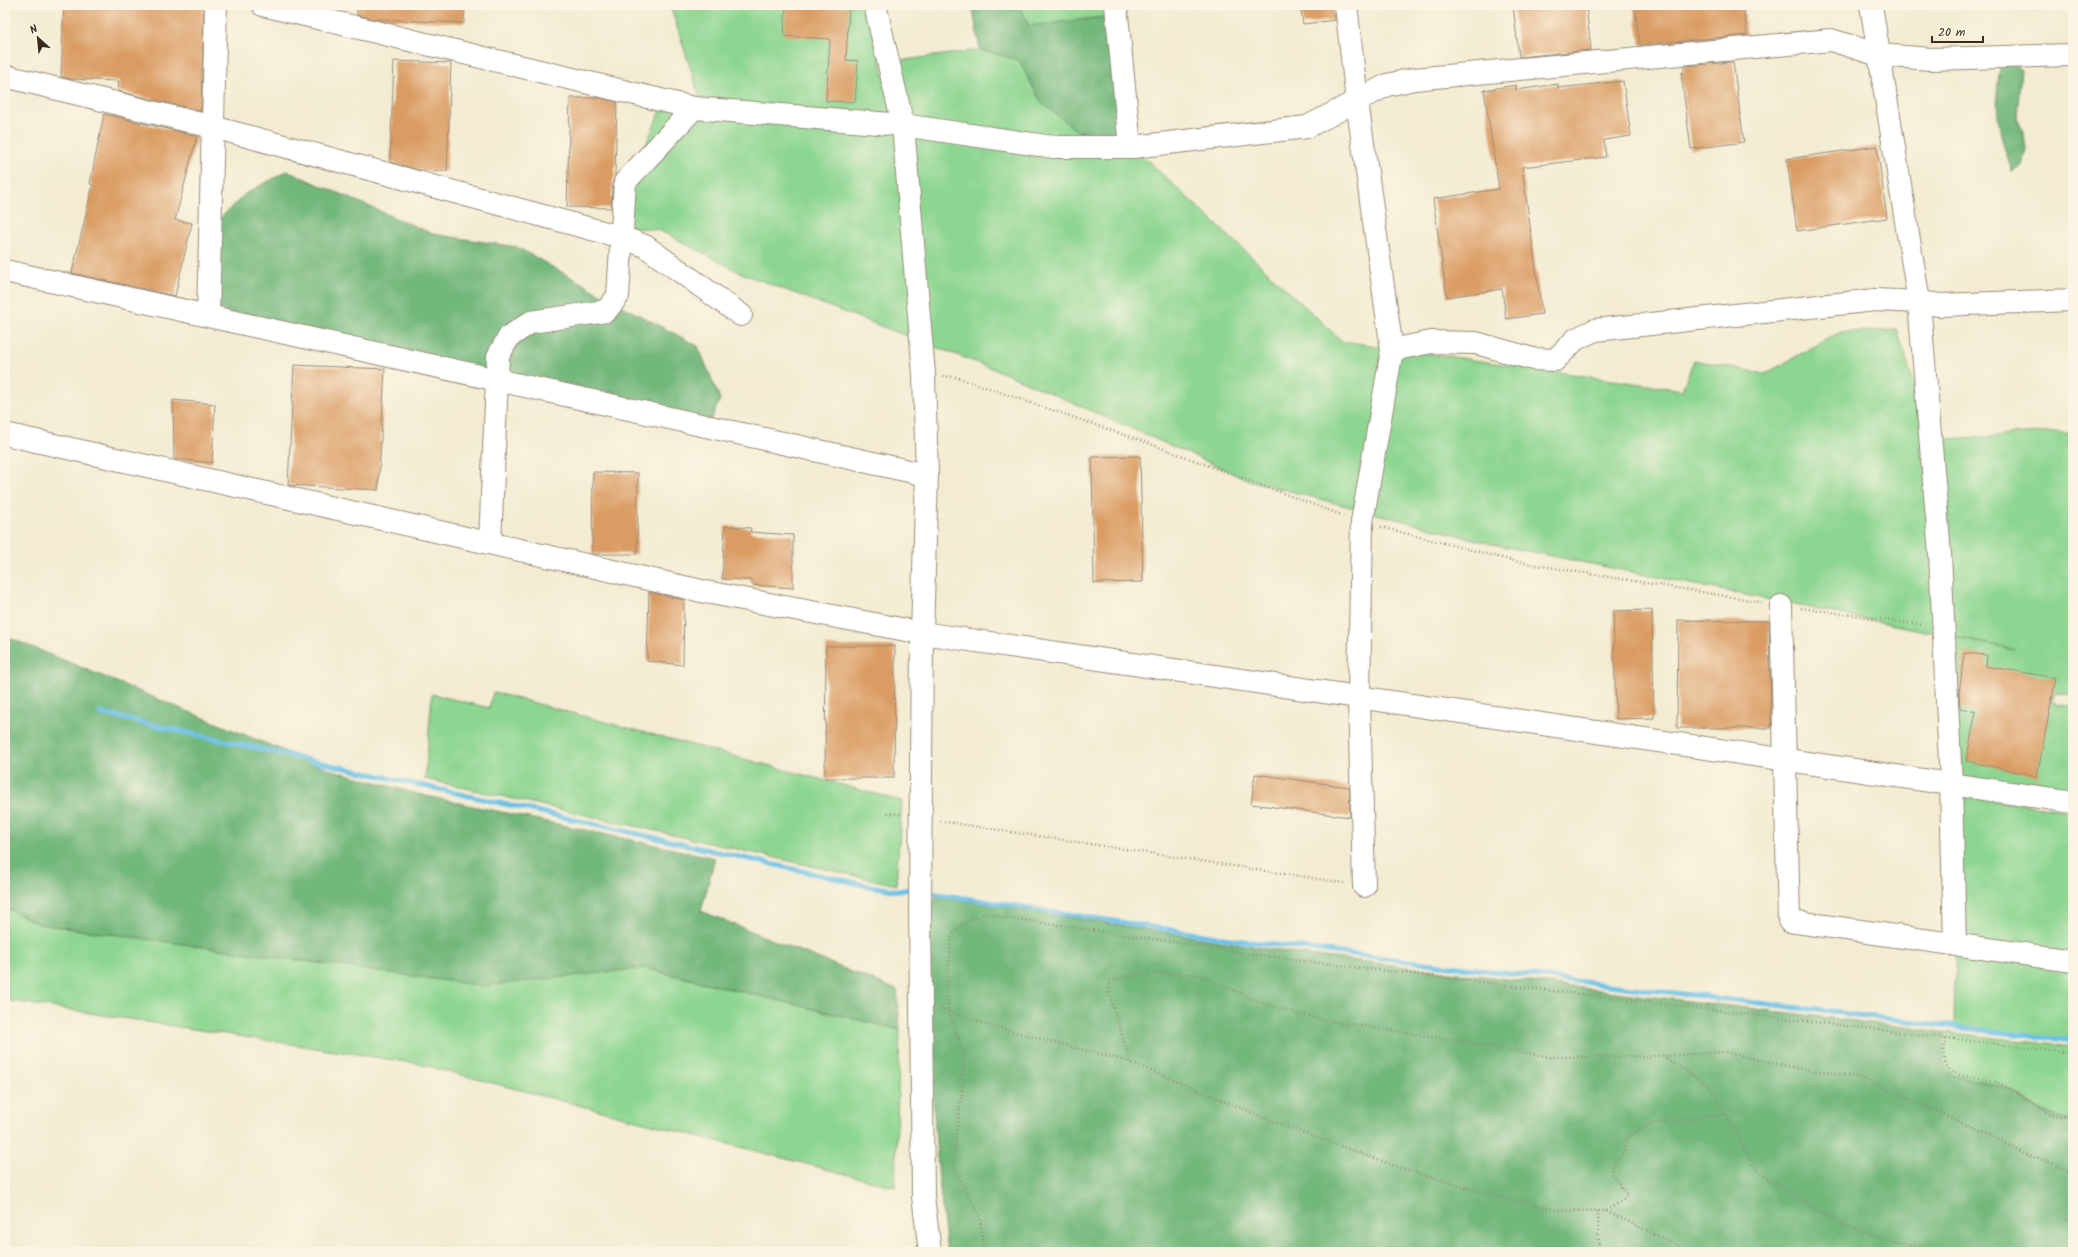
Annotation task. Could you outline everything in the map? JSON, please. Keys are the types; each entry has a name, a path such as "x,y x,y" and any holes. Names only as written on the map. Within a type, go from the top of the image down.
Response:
{"street":[{"path":"208,316 216,5"},
{"path":"263,5 694,108 903,125 1053,147 1133,146 1307,127 1387,85 1414,79 1832,40 1880,55 1931,59 2073,55"},
{"path":"875,5 903,125 924,375 927,475 922,633 921,1001 923,1196 930,1252"},
{"path":"1116,5 1129,137 1133,146"},
{"path":"1346,5 1357,101 1392,350 1362,522 1359,697 1364,886"},
{"path":"1871,5 1919,302 1940,554 1951,784 1955,945"},
{"path":"5,76 213,127 621,237 645,246 741,315"},
{"path":"490,543 498,356 509,337 531,322 606,311 618,296 625,182 694,108"},
{"path":"5,271 927,475"},
{"path":"1392,350 1431,342 1476,343 1533,359 1555,360 1576,339 1595,330 1875,300 1919,302 1940,305 2073,300"},
{"path":"5,434 706,592 922,633 2073,802"},
{"path":"1781,606 1789,921 2073,961"}],"path":[{"path":"924,375 956,377 1148,443 1362,522 1518,562 1781,606 1943,628"},
{"path":"887,813 908,815"},
{"path":"939,821 986,830 1364,886"},
{"path":"984,1252 980,1217 954,1165 955,1145 962,1095 963,1054 949,1011 946,992 952,936 959,926 982,914 1287,959 2073,1053"},
{"path":"1130,1062 1109,993 1110,981 1124,977 1155,973 1196,974 1268,1005 1330,1021 1480,1044 1550,1057 1663,1056 1724,1052 1792,1067 1858,1077 1936,1110 2073,1174"},
{"path":"921,1001 984,1024 1130,1062 1282,1125 1404,1168 1479,1192 1558,1210 1606,1211 1691,1252"},
{"path":"1946,1038 1945,1058 1948,1068 1954,1073 1996,1082 2046,1112 2066,1117 2073,1116"},
{"path":"1663,1056 1708,1085 1757,1169 1779,1186 1839,1223 1860,1232 1934,1252"},
{"path":"1606,1211 1626,1198 1626,1193 1611,1173 1611,1168 1623,1154 1627,1138 1642,1128 1656,1123 1726,1114"},
{"path":"1598,1211 1599,1252"},
{"path":"2064,1220 2073,1224"}],"green space":[{"path":"670,5 868,5 895,124 700,98"},
{"path":"972,5 1019,5 1029,26 1113,16 1129,137 1097,147 1041,102 1019,60 980,50"},
{"path":"1019,5 1112,5 1113,16 1029,26"},
{"path":"980,50 1019,60 1041,102 1133,147 1342,341 1682,390 1694,360 1765,374 1840,332 1897,330 1931,440 2057,432 2073,434 2073,695 2056,693 2053,702 2073,707 2073,792 1953,777 1944,636 2014,649 1492,544 1251,481 1007,374 741,273 659,230 621,226 623,196 665,101 895,132 897,61"},
{"path":"2013,63 2021,70 2017,117 2024,134 2026,149 2022,166 2012,171 2007,158 1998,120 1997,95 2000,68"},
{"path":"287,171 433,234 517,247 622,306 698,346 720,399 708,427 212,308 210,228 245,194"},
{"path":"5,636 328,769 422,795 715,858 701,911 897,990 900,1030 644,968 483,986 39,924 5,907"},
{"path":"493,692 902,801 896,885 425,779 432,694 489,708"},
{"path":"1958,796 2073,811 2073,1042 1954,1026"},
{"path":"937,896 1301,954 1945,1032 1943,1062 1948,1072 1953,1076 1985,1082 2004,1088 2043,1111 2061,1118 2073,1120 2073,1252 947,1252 938,1171 927,1013 929,903"},
{"path":"5,907 39,924 483,985 644,968 900,1030 895,1187 419,1064 5,1000"},
{"path":"1945,1032 2073,1047 2073,1120 2061,1118 2043,1111 2004,1088 1985,1082 1953,1076 1948,1072 1943,1062"}],"building":[{"path":"64,5 204,5 201,111 118,91 119,81 71,79 61,77"},
{"path":"357,5 465,5 464,23 374,19 357,15"},
{"path":"786,5 849,7 846,60 858,61 855,102 826,101 830,39 784,36"},
{"path":"1300,5 1334,5 1335,20 1303,24"},
{"path":"1513,5 1586,5 1591,50 1519,57"},
{"path":"1634,5 1743,5 1747,35 1640,45"},
{"path":"394,61 451,63 447,171 419,170 390,162"},
{"path":"1733,62 1744,142 1691,149 1681,73 1684,72 1684,66"},
{"path":"1623,81 1631,136 1604,140 1606,157 1522,167 1542,314 1506,319 1502,289 1447,297 1433,199 1499,189 1484,90 1516,85 1516,90 1558,84 1558,88"},
{"path":"570,98 600,98 617,102 615,175 613,181 611,208 567,207"},
{"path":"104,114 197,136 175,220 192,223 175,296 72,273 93,185 90,184"},
{"path":"1877,146 1887,218 1797,231 1787,159"},
{"path":"294,365 385,369 378,490 288,485"},
{"path":"173,400 215,404 212,463 174,459"},
{"path":"1140,456 1143,582 1094,583 1092,457"},
{"path":"593,472 638,473 637,554 592,554"},
{"path":"725,526 751,528 750,532 793,535 793,588 752,585 752,580 722,579"},
{"path":"649,592 684,600 683,665 647,661"},
{"path":"1652,610 1654,718 1616,719 1613,611"},
{"path":"1678,620 1769,621 1771,728 1677,728"},
{"path":"826,646 895,646 894,778 825,778"},
{"path":"1964,653 1987,655 1986,666 2056,678 2037,776 1966,761 1976,712 1960,708 1959,694"},
{"path":"1255,774 1349,787 1350,817 1251,804"}],"waterway":[{"path":"100,713 869,886 900,891 908,889 915,890"},
{"path":"925,892 1243,941 2073,1041"}]}
